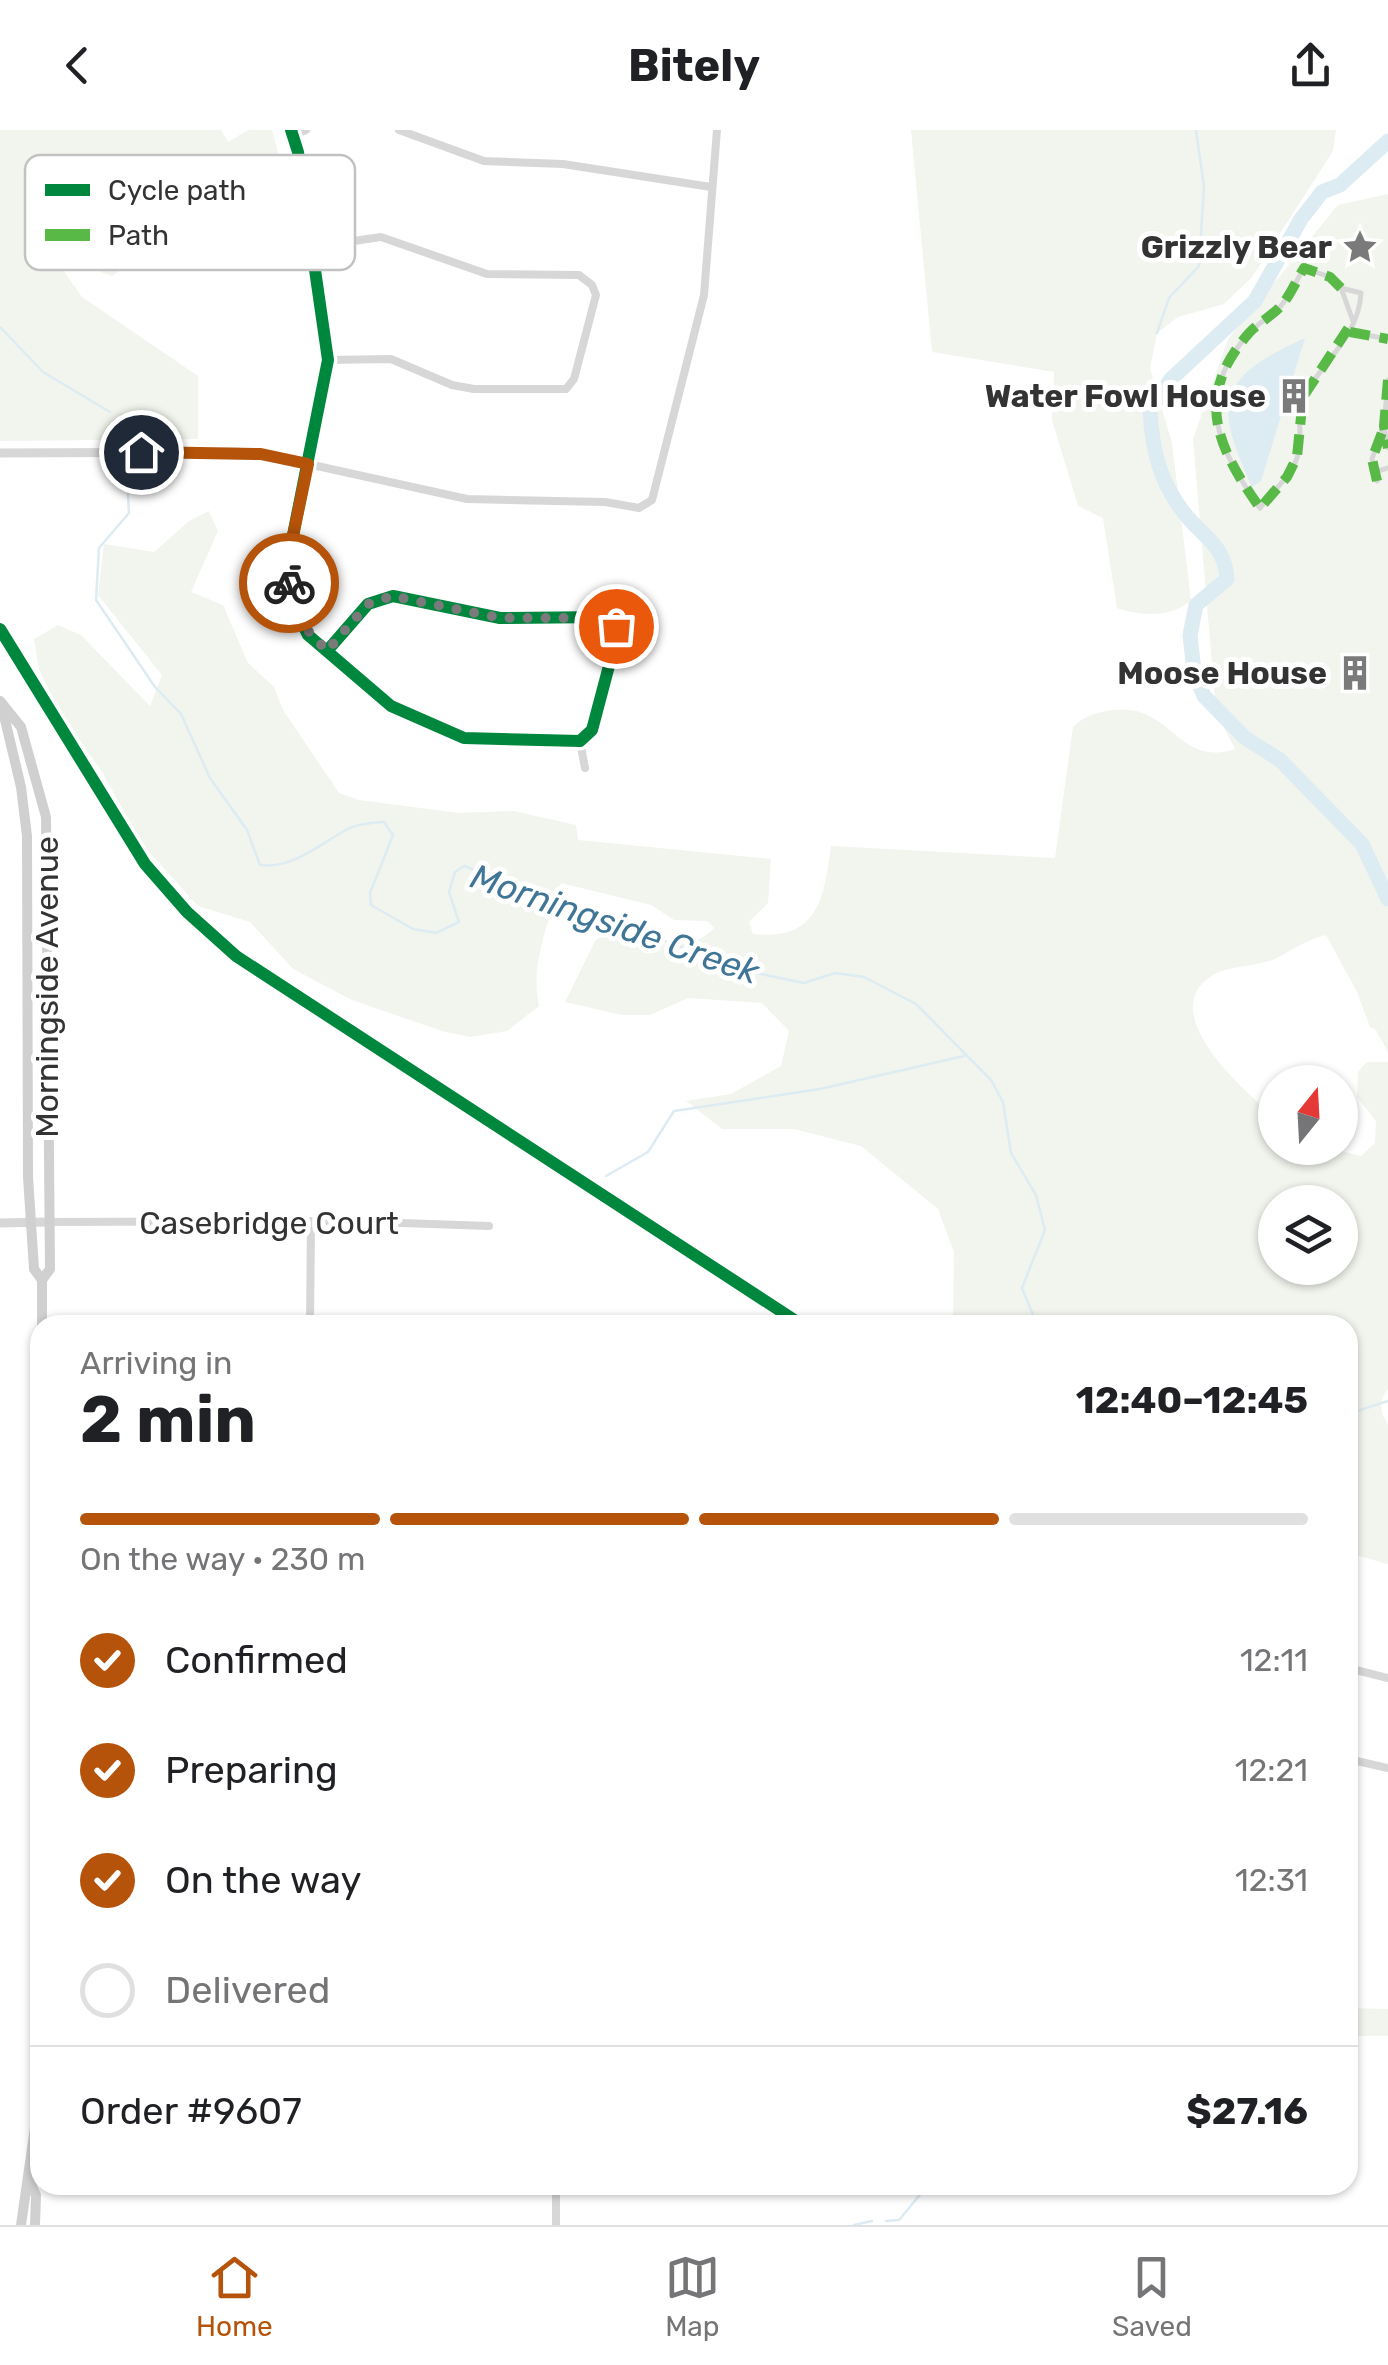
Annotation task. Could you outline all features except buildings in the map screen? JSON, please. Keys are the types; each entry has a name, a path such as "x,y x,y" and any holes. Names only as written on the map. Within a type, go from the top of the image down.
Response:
{"main road":[{"name":"Morningside Avenue","path":"0,702 21,727 46,818 50,1269 42,1280 42,1315"},
{"name":"Morningside Avenue","path":"0,702 22,786 27,836 30,1222 34,1269 42,1280"},
{"path":"20,2225 30,2164"},
{"path":"28,2179 30,2183"},
{"path":"35,2225 36,2195"}],"street":[{"path":"292,133 306,130"},
{"path":"399,130 484,162 563,164 712,188"},
{"path":"0,453 238,452 467,500 605,502 632,508 648,504 656,492 704,295 717,130"},
{"path":"328,360 391,358 452,386 474,389 566,389 574,379 596,295 592,284 579,275 488,274 381,237 355,241"},
{"path":"1304,268 1330,278 1341,288 1361,293 1353,322 1350,332 1303,397 1298,457 1260,508 1228,464 1213,412 1222,370 1250,332 1281,306 1304,268"},
{"path":"316,270 328,360 288,574 298,620 327,651 391,706 464,738 580,740 592,730 617,637 610,619 500,618 392,596 368,604 327,651"},
{"path":"1341,288 1353,322"},
{"path":"1350,332 1388,339"},
{"path":"1377,481 1372,459 1384,426 1388,380"},
{"path":"1384,426 1388,448"},
{"path":"1375,472 1388,468"},
{"path":"580,740 584,768"},
{"path":"0,1223 48,1222"},
{"name":"Casebridge Court","path":"48,1222 488,1226"},
{"path":"310,1222 310,1315"},
{"path":"1358,1670 1388,1678"},
{"path":"1358,1761 1388,1768"},
{"path":"556,2195 556,2225"}],"shaded area":[{"path":"0,130 221,130 228,142 248,130 272,130 279,155 25,155 25,270 63,270 82,297 198,376 198,439 0,441"},
{"path":"911,130 1336,130 1333,151 1252,277 1224,304 1178,317 1157,333 1150,368 1172,443 1191,600 1184,606 1156,614 1117,608 1103,518 1078,506 1052,420 1054,372 932,352"},
{"path":"1388,194 1388,1052 1376,1030 1370,1027 1357,992 1326,935 1269,961 1210,977 1196,993 1193,1011 1211,1051 1258,1102 1258,1165 1358,1165 1358,1155 1375,1143 1376,1121 1358,1098 1358,1072 1367,1062 1388,1062 1388,1389 1381,1407 1388,1425 1388,1564 1358,1556 1358,1315 953,1315 954,1252 938,1209 861,1146 794,1129 722,1129 686,1101 731,1094 781,1066 789,1031 762,1003 688,998 650,1015 622,1015 565,1002 595,941 607,931 677,944 703,937 714,928 708,921 674,920 651,905 561,883 539,959 539,1006 507,1031 470,1037 352,1000 293,969 250,922 198,906 142,844 101,770 60,713 39,669 34,639 58,625 81,635 150,706 162,675 98,595 104,544 154,552 189,521 209,511 218,531 191,592 223,605 248,663 274,687 283,710 339,793 359,800 459,813 513,811 576,825 578,840 771,859 768,903 749,922 753,934 792,931 814,912 820,899 831,846 1055,858 1073,727 1093,714 1129,710 1161,723 1199,750 1215,753 1235,749 1216,712 1193,439 1228,339 1338,205"},
{"path":"101,270 121,270 112,276"},
{"path":"1305,338 1261,481 1252,487 1231,433 1231,396 1239,380 1254,366"},
{"path":"1358,2008 1388,2009 1388,2036 1358,2036"}],"waterway":[{"path":"1157,333 1169,298 1199,266 1204,186 1196,130"},
{"path":"1388,141 1340,185 1322,192 1301,219 1255,301 1171,379 1150,410 1163,478 1185,514 1218,550 1225,567 1227,579 1196,605 1190,635 1194,671 1204,696 1245,738 1280,760 1362,844 1388,899"},
{"name":"Morningside Creek","path":"0,327 43,372 110,412"},
{"name":"Morningside Creek","path":"127,477 129,513 99,548 96,600 155,687 181,714 210,778 247,830 260,865 293,860 348,829 384,822 393,835 370,893 371,905 413,929 436,933 459,922 449,892 455,872 464,866 742,970 804,983 835,973 864,977 916,1004 991,1080 1003,1102 1011,1153 1036,1195 1045,1230 1022,1288 1033,1315"},
{"path":"606,1176 648,1152 674,1111 820,1089 964,1056"},
{"name":"Morningside Creek","path":"1358,1411 1388,1401"},
{"path":"886,2221 899,2220 920,2195"},
{"path":"854,2225 872,2221"}],"marked path":[{"path":"1341,288 1330,277 1304,268 1283,304 1249,333 1221,379 1217,422 1223,443 1260,508 1287,477 1297,457 1303,397 1353,321"},
{"path":"1350,332 1388,339"},
{"path":"1388,380 1384,426 1388,448"},
{"path":"1377,481 1372,459 1383,430"}],"cycle path":[{"path":"291,130 298,155"},
{"path":"315,270 328,360 288,560 295,609 308,635 391,706 464,738 580,741 592,730 618,632 614,621 604,617 500,618 393,596 368,604 327,651"},
{"path":"0,629 145,864 187,912 236,956 787,1315"}],"way so far":[{"path":"289,583 298,620 327,651 368,604 392,596 500,618 604,618 614,621 616,626"}],"place":[{"name":"Grizzly Bear","path":"1360,247"},
{"name":"Water Fowl House","path":"1294,396"},
{"name":"Moose House","path":"1355,673"}],"route":[{"path":"141,452 238,452 308,464 288,560 289,583"}]}
